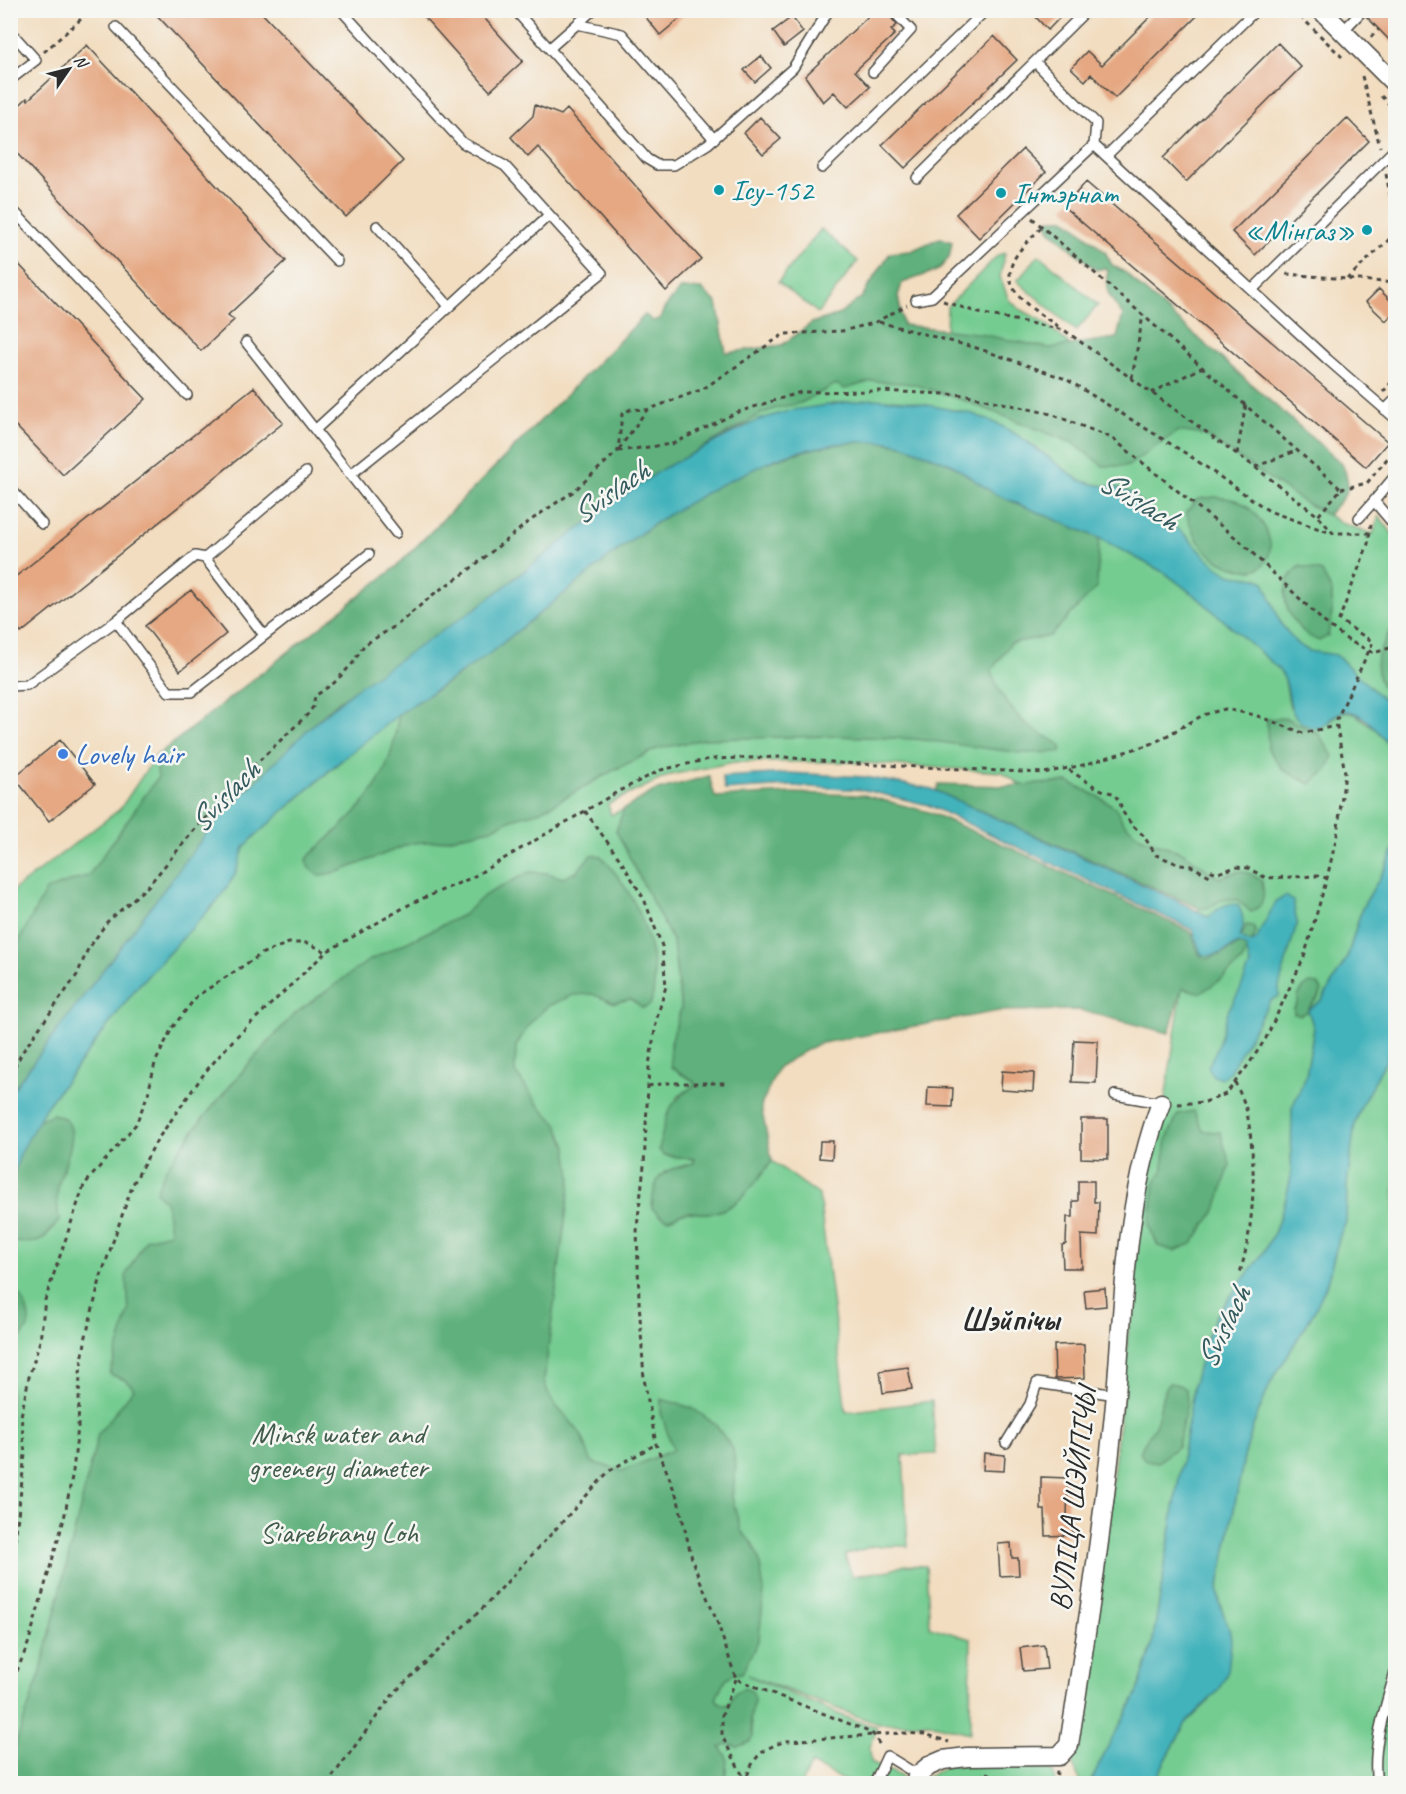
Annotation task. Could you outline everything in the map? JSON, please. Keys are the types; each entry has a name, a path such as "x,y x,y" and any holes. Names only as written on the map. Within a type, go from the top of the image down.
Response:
{"street":[{"path":"1327,12 1343,32 1395,85"},
{"name":"ВУЛІЦА ШЭЙПІЧЫ","path":"916,1779 929,1766 943,1760 968,1757 1059,1756 1069,1745 1096,1562 1116,1395 1127,1256 1147,1139 1161,1103"}],"lane":[{"path":"341,10 463,143 505,166 602,273 350,475"},
{"path":"515,10 647,159 657,165 674,165 714,139 793,68 829,10"},
{"path":"550,48 593,10"},
{"path":"873,72 911,30 892,10"},
{"path":"822,168 986,10"},
{"path":"917,178 1088,10"},
{"path":"1106,156 1256,10"},
{"path":"1343,32 1362,12"},
{"path":"578,24 622,34 714,139"},
{"path":"116,27 337,261"},
{"path":"10,31 36,60 10,80"},
{"path":"916,300 932,297 1094,145 1096,123 1035,63"},
{"path":"1094,145 1395,419"},
{"path":"1252,290 1395,148"},
{"path":"10,207 187,394"},
{"path":"315,430 549,215"},
{"path":"377,226 450,306"},
{"path":"246,342 396,533"},
{"path":"1385,410 1395,399"},
{"path":"205,558 306,472"},
{"path":"1359,518 1395,475"},
{"path":"10,489 42,524"},
{"path":"1374,501 1395,527"},
{"path":"116,621 169,692 192,692 369,555"},
{"path":"10,686 27,685 116,621 195,556 205,558 264,635"},
{"path":"1115,1095 1161,1103"},
{"path":"1006,1443 1030,1404 1037,1383 1116,1395"},
{"path":"1377,1784 1374,1768 1379,1734 1395,1669"},
{"path":"874,1784 887,1756 916,1779"}],"path":[{"path":"36,60 91,10"},
{"path":"1294,10 1345,60"},
{"path":"1371,37 1379,29"},
{"path":"1354,68 1371,85"},
{"path":"1362,76 1383,160 1395,225"},
{"path":"1379,94 1395,111"},
{"path":"1025,210 1041,228 1341,489"},
{"path":"1041,228 1016,256 1010,280 1014,291 1022,300 1255,467 1318,516 1333,533"},
{"path":"1347,279 1395,233"},
{"path":"1269,272 1395,283"},
{"path":"932,297 979,314 1064,330"},
{"path":"618,451 621,414 632,409 646,411 704,389 784,334 842,331 878,321 916,300"},
{"path":"1131,379 1143,315"},
{"path":"878,321 980,349 1066,379 1190,456 1269,511 1333,533 1370,533"},
{"path":"1151,393 1203,367"},
{"path":"618,451 672,444 738,411 801,392 879,391 967,395 1051,414 1112,438 1241,542 1324,622 1348,641 1368,653 1395,646"},
{"path":"1237,454 1246,404"},
{"path":"10,1075 23,1051 77,975 87,951 107,922 148,886 201,822 225,801 239,780 308,714 313,707 315,696 334,683 354,663 364,645 397,625 531,519 574,491 618,451 646,411"},
{"path":"1318,516 1341,489 1367,483 1395,448"},
{"path":"1255,467 1298,450"},
{"path":"1161,1103 1181,1105 1205,1102 1226,1094 1266,1038 1304,957 1337,836 1345,773 1336,721 1373,642 1339,620 1368,544 1372,525 1359,518"},
{"path":"10,1688 28,1644 64,1519 73,1471 78,1427 80,1373 86,1336 100,1276 133,1184 156,1140 206,1071 251,1022 326,951 412,903 471,878 619,791 661,770 710,759 784,758 1044,773 1067,769 1154,742 1203,715 1225,709 1255,715 1303,733 1336,726"},
{"path":"1067,769 1089,781 1101,792 1113,793 1120,802 1122,811 1143,835 1156,855 1180,865 1191,866 1210,876 1212,871 1218,873 1236,867 1248,868 1266,878 1317,876 1327,878"},
{"path":"585,811 621,861 644,899 662,946 666,986 649,1065 644,1166 637,1227 644,1379 656,1444 678,1500 693,1563 718,1624 736,1679 722,1714 722,1736 745,1781"},
{"path":"10,1585 25,1454 21,1416 29,1377 40,1341 45,1300 84,1185 136,1124 148,1094 155,1063 172,1028 197,996 263,953 289,943 309,943 326,951"},
{"path":"1235,1082 1247,1111 1254,1189 1249,1243 1240,1273"},
{"path":"648,1086 667,1083 726,1083"},
{"path":"327,1784 394,1693 486,1605 609,1471 656,1444"},
{"path":"736,1679 873,1734 887,1756"}],"green space":[{"path":"1064,219 1074,225 1105,252 1112,265 1126,273 1342,464 1348,487 1328,515 1341,523 1373,534 1379,516 1395,537 1395,622 1385,640 1382,662 1395,689 1395,709 1354,674 1340,658 1309,651 1297,644 1281,624 1264,582 1223,571 1205,556 1186,535 1154,518 1137,498 1124,489 1079,480 1031,444 998,424 959,411 890,400 837,403 775,415 741,427 646,480 479,606 354,690 211,827 11,1092 11,892 120,809 155,757 396,567 645,315 653,321 660,319 664,309 680,289 701,289 717,303 726,353 782,345 812,323 838,315 862,297 890,253 911,251 940,238 952,242 949,258 938,270 902,283 898,296 903,325 946,330 947,307 998,255 1005,253 1000,277 1009,300 1020,309 1044,322 1070,345 1117,338 1123,315 1107,290 1108,271 1104,268 1096,270 1050,230 1046,221"},
{"path":"1064,219 1074,225 1105,252 1112,265 1126,273 1342,464 1348,487 1343,497 1327,515 1204,435 1178,431 1128,466 1103,466 1073,443 968,402 913,384 872,381 845,389 836,384 801,403 761,414 646,480 611,504 479,606 339,701 309,728 211,827 11,1092 11,956 46,890 89,875 158,777 155,757 396,567 645,315 653,321 660,319 664,309 680,289 701,289 717,303 726,353 782,345 812,323 838,315 862,297 890,253 911,251 940,238 952,242 949,258 938,270 902,283 898,296 903,325 975,333 1049,348 1117,338 1123,315 1107,290 1108,271 1104,268 1096,270 1050,230 1046,221"},
{"path":"821,229 858,261 818,313 778,282"},
{"path":"1039,255 1098,305 1076,331 1017,281"},
{"path":"872,441 903,445 935,457 951,464 995,494 1099,538 1097,587 1050,636 1011,643 991,671 1013,710 1033,729 1061,746 1061,752 1021,753 916,739 836,736 704,739 657,749 541,811 512,819 491,829 438,841 412,843 341,871 319,876 309,868 306,861 310,855 356,812 383,774 394,743 399,714 488,654 627,544 671,513 718,485 766,463 818,448"},
{"path":"1215,497 1238,501 1246,506 1266,530 1270,549 1268,558 1260,568 1246,570 1229,565 1211,555 1198,541 1186,512 1198,499"},
{"name":"Minsk water and greenery diameter","path":"1011,501 1099,538 1165,573 1198,598 1280,670 1285,680 1290,708 1330,722 1337,714 1343,712 1355,714 1380,733 1395,756 1395,847 1362,908 1347,958 1322,1000 1308,1010 1314,1028 1306,1076 1292,1108 1291,1177 1285,1202 1275,1231 1263,1253 1216,1316 1205,1343 1194,1384 1152,1646 1137,1694 1106,1750 1091,1783 1081,1783 1070,1758 1082,1734 1122,1398 1139,1213 1160,1133 1182,988 1199,908 1002,772 847,762 735,762 670,775 608,804 611,815 624,809 617,832 673,942 681,1008 670,1047 679,1073 694,1081 694,1086 677,1097 664,1155 695,1159 694,1163 664,1172 686,1212 710,1213 729,1206 745,1193 772,1161 819,1195 846,1412 932,1401 936,1454 903,1455 908,1546 873,1546 845,1555 852,1576 890,1570 905,1565 926,1566 930,1627 971,1639 970,1733 929,1723 878,1724 747,1675 848,1718 877,1727 870,1747 871,1762 903,1777 899,1783 849,1783 811,1764 801,1784 11,1784 10,1183 46,1107 138,986 219,899 235,875 248,842 365,740 516,632 619,549"},
{"path":"1300,566 1322,572 1332,592 1332,613 1328,636 1319,641 1296,624 1287,608 1285,599 1288,580"},
{"path":"1395,624 1395,703 1386,694 1376,667 1380,651"},
{"path":"1286,718 1319,734 1333,756 1327,770 1310,784 1283,770 1268,749 1267,719"},
{"path":"709,776 715,797 791,793 864,795 929,812 1191,932 1199,954 1206,959 1222,954 1238,945 1246,925 1253,926 1256,933 1242,961 1224,977 1201,993 1182,988 1169,1033 1079,1010 999,1011 817,1044 778,1067 761,1106 772,1161 745,1194 737,1202 718,1211 689,1212 668,1219 664,1218 652,1208 658,1180 667,1171 694,1163 695,1159 664,1155 659,1150 663,1129 672,1106 694,1086 694,1081 671,1067 670,1047 681,1008 673,942 616,831 624,809 654,791"},
{"path":"1068,782 1115,807 1123,822 1140,837 1184,853 1219,878 1241,871 1256,877 1262,881 1264,890 1261,903 1251,912 1237,900 1222,899 1214,905 1199,908 936,791 939,784 1008,786"},
{"name":"Siarebrany Loh","path":"591,855 601,856 627,890 639,913 651,953 653,994 650,1005 643,1008 630,999 614,1003 592,994 573,995 548,1006 530,1023 516,1046 515,1072 537,1103 558,1125 567,1147 571,1177 544,1380 555,1404 581,1435 592,1462 622,1471 673,1450 661,1413 661,1399 692,1408 715,1424 733,1449 736,1469 732,1497 741,1531 752,1543 759,1558 764,1591 759,1639 742,1673 733,1674 723,1683 716,1699 721,1704 728,1705 736,1692 744,1688 752,1691 755,1699 750,1719 753,1736 750,1742 737,1747 726,1744 720,1747 727,1758 725,1783 11,1783 11,1757 41,1671 98,1434 134,1389 127,1381 110,1374 129,1310 126,1275 146,1239 170,1233 166,1203 156,1191 166,1168 199,1123 293,1015 368,961 463,915 485,895 529,872 547,873 563,878 576,872"},
{"path":"1310,983 1318,984 1322,990 1321,993 1307,1012 1300,1015 1294,1014 1298,996"},
{"path":"1395,1018 1395,1783 1153,1784 1186,1723 1210,1700 1227,1623 1219,1602 1218,1591 1244,1457 1253,1426 1271,1382 1313,1314 1326,1286 1340,1235 1346,1222 1347,1184 1355,1123 1362,1104 1387,1059 1393,1038"},
{"path":"1194,1111 1203,1131 1220,1132 1230,1164 1216,1210 1192,1244 1174,1251 1158,1246 1149,1226 1155,1181 1162,1173 1167,1139 1178,1114"},
{"path":"53,1114 64,1119 70,1126 72,1135 71,1146 58,1187 59,1221 40,1241 12,1242 11,1245 9,1197 15,1166 38,1120"},
{"path":"11,1281 25,1304 29,1323 11,1352"},
{"path":"1170,1383 1186,1390 1187,1402 1178,1446 1157,1463 1146,1461 1140,1453 1156,1423 1162,1397"},
{"path":"1043,1764 1054,1774 1055,1784 921,1784 922,1780 948,1765"}],"water":[{"path":"873,399 907,401 973,414 998,424 1019,436 1079,480 1116,487 1131,493 1149,514 1181,531 1223,571 1264,582 1281,624 1297,644 1309,651 1336,655 1395,709 1395,756 1373,726 1357,714 1341,712 1320,728 1309,727 1301,722 1291,708 1284,677 1273,664 1198,598 1165,573 1099,538 995,494 951,464 903,445 888,442 855,442 795,452 716,487 658,521 619,549 489,654 399,714 332,768 254,837 244,848 235,875 219,899 138,986 46,1107 21,1152 11,1183 11,1092 211,827 309,728 354,690 479,606 611,504 664,468 758,420 792,410"},
{"path":"789,773 865,777 932,789 1209,917 1225,905 1238,905 1243,921 1240,937 1250,943 1257,939 1277,900 1286,896 1293,901 1297,923 1279,987 1279,996 1270,1001 1230,1071 1222,1078 1213,1076 1208,1067 1218,1046 1229,1009 1250,965 1246,947 1238,943 1216,955 1201,954 1193,930 928,805 864,790 790,786 725,790 722,777"},
{"name":"Svislach","path":"1395,847 1396,1018 1393,1038 1387,1059 1362,1104 1355,1123 1347,1184 1346,1222 1340,1235 1326,1286 1313,1314 1271,1382 1253,1426 1244,1457 1218,1591 1219,1602 1230,1632 1228,1671 1218,1691 1186,1723 1153,1783 1091,1783 1106,1750 1137,1694 1152,1646 1194,1384 1205,1343 1216,1316 1263,1253 1275,1231 1285,1202 1291,1177 1292,1108 1306,1076 1314,1029 1308,1010 1322,1000 1347,958 1362,908"}],"building":[{"path":"152,10 259,10 403,161 346,217"},
{"path":"418,10 477,10 523,61 490,91"},
{"path":"640,10 690,10 660,35"},
{"path":"875,10 885,10 897,25 891,30 895,34 855,71 870,87 848,107 834,92 823,102 805,76"},
{"path":"1029,10 1067,10 1048,30"},
{"path":"1157,10 1203,10 1115,98 1091,74 1085,81 1071,68 1087,51 1102,65"},
{"path":"1369,10 1395,10 1395,46 1366,16"},
{"path":"792,17 803,32 784,47 773,31"},
{"path":"994,36 1017,60 905,168 882,145"},
{"path":"1278,43 1301,67 1186,182 1163,158"},
{"path":"87,45 286,261 228,315 234,320 201,351 10,146 10,114"},
{"path":"761,56 771,68 755,82 744,70"},
{"path":"535,105 561,115 567,109 701,259 666,291 538,147 528,157 511,137 533,116"},
{"path":"760,117 781,139 763,154 744,133"},
{"path":"1347,118 1369,141 1255,255 1232,232"},
{"name":"Інтэрнат","path":"1023,149 1046,172 979,238 956,214"},
{"path":"1086,182 1388,442 1366,467 1064,207"},
{"path":"10,255 146,399 63,475 10,420"},
{"path":"1379,289 1395,305 1395,311 1386,321 1366,302"},
{"path":"254,387 283,423 21,633 10,620 10,581"},
{"path":"191,590 226,634 180,671 145,626"},
{"path":"60,740 95,784 49,821 14,777"},
{"path":"1074,1040 1098,1041 1096,1083 1072,1082"},
{"path":"1002,1071 1034,1073 1033,1092 1001,1090"},
{"path":"928,1087 953,1088 952,1107 927,1106"},
{"path":"1081,1119 1108,1119 1108,1159 1081,1158"},
{"path":"820,1141 833,1141 832,1159 819,1158"},
{"path":"1078,1181 1094,1181 1094,1202 1099,1202 1098,1236 1081,1235 1082,1268 1063,1268 1062,1245 1066,1244 1067,1217 1073,1217 1073,1201 1078,1201"},
{"path":"1105,1288 1106,1306 1086,1308 1084,1290"},
{"path":"1084,1344 1085,1378 1055,1379 1054,1345"},
{"path":"908,1367 912,1389 883,1393 880,1371"},
{"path":"984,1453 1005,1455 1004,1471 983,1470"},
{"path":"1041,1477 1068,1478 1067,1518 1072,1518 1073,1535 1046,1536 1045,1510 1041,1510"},
{"path":"1011,1543 1012,1558 1018,1558 1019,1575 1000,1576 998,1544"},
{"path":"1044,1645 1047,1669 1023,1671 1020,1648"}],"place":[{"name":"Ісу-152","path":"719,190"},
{"name":"Інтэрнат","path":"1001,193"},
{"name":"«Мінгаз»","path":"1367,230"},
{"name":"Lovely hair","path":"63,754"}],"district":[{"name":"Шэйпічы","path":"1010,1319"}]}
